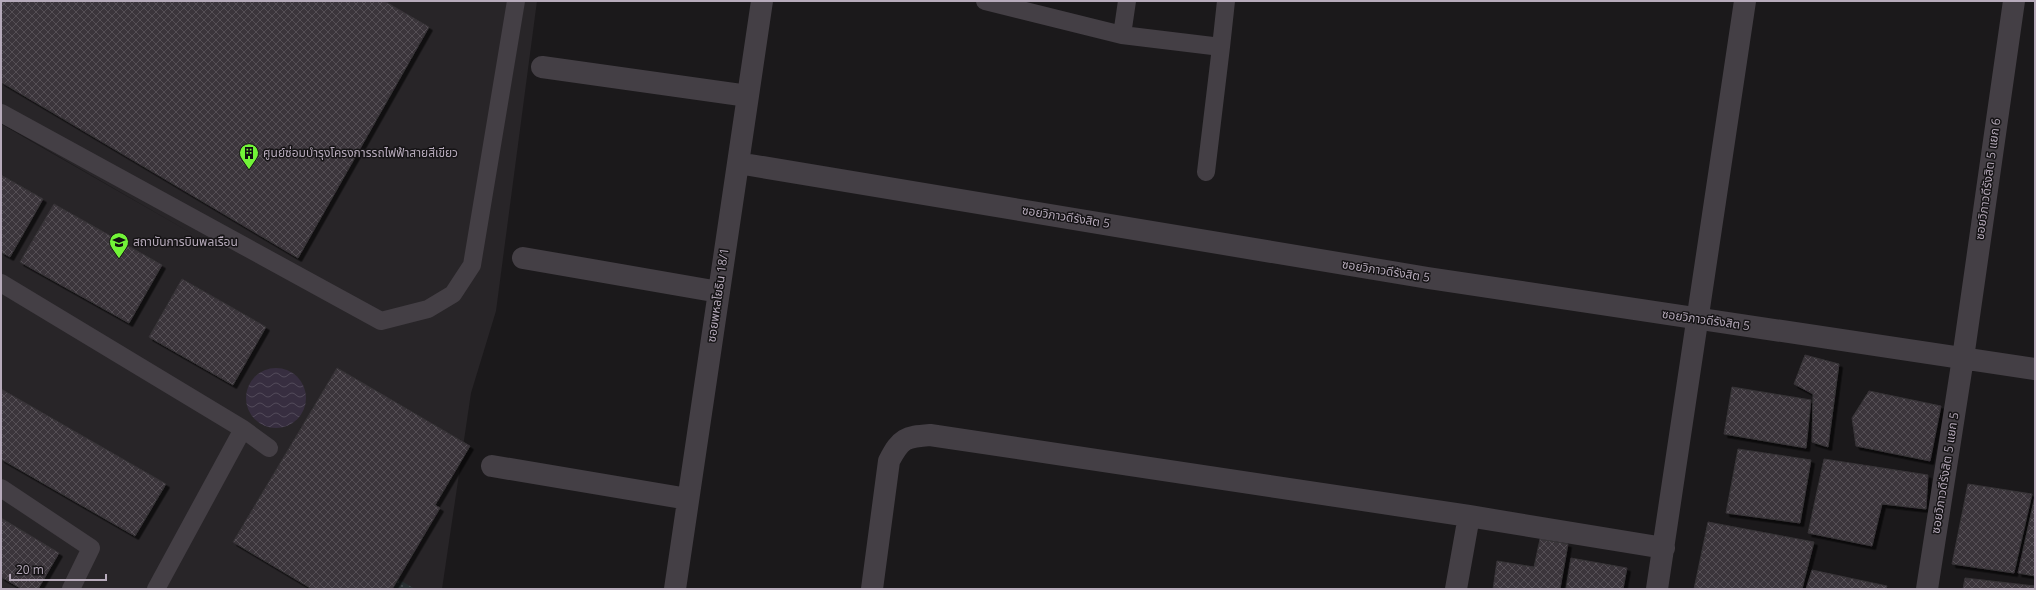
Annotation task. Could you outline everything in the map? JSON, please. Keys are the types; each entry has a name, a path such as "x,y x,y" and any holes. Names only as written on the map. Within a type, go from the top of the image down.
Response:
{"street":[{"name":"ซอยพหลโยธิน 18/1","path":"675,589 762,1"},
{"path":"1657,589 1745,1"},
{"name":"ซอยวิภาวดีรังสิต 5 แยก 6","path":"1963,358 2014,1"},
{"path":"542,67 748,96"},
{"name":"ซอยวิภาวดีรังสิต 5","path":"738,162 1428,278 2035,369"},
{"path":"523,258 719,292"},
{"name":"ซอยวิภาวดีรังสิต 5 แยก 5","path":"1927,589 1963,358"},
{"path":"872,589 890,461 897,446 910,436 930,435 1468,516 1664,548"},
{"path":"492,466 688,499"},
{"path":"1456,589 1468,516"}],"lane":[{"path":"1,113 381,321 428,308 453,294 472,265 516,1"},
{"path":"985,1 1122,35 1221,47"},
{"path":"1122,35 1127,1"},
{"path":"1206,172 1226,1"},
{"path":"1,283 243,429 269,448"},
{"path":"156,589 243,429"},
{"path":"1,488 91,548 71,589"}],"shaded area":[{"path":"1,1 537,1 496,311 471,393 442,589 1,589 1,124 198,237 1,123"},
{"path":"398,579 415,589 392,589"}],"water":[{"path":"270,368 282,368 293,373 301,381 306,392 304,410 293,423 282,428 270,428 259,423 251,415 246,404 246,392 251,381 259,373"}],"building":[{"name":"ศูนย์ซ่อมบำรุงโครงการรถไฟฟ้าสายสีเขียว","path":"1,1 384,1 429,27 298,258 1,82"},
{"path":"1,175 43,199 10,257 1,252"},
{"path":"54,204 162,265 129,323 20,262"},
{"path":"182,279 266,327 233,385 149,337"},
{"path":"1805,355 1839,364 1828,447 1812,442 1813,394 1794,384"},
{"path":"337,368 470,446 435,505 440,508 392,589 312,589 233,542"},
{"path":"1732,387 1811,400 1806,448 1724,434"},
{"path":"1,389 166,484 135,536 1,459"},
{"path":"1869,391 1941,406 1930,461 1856,446 1852,418"},
{"path":"1738,449 1811,460 1800,523 1726,513"},
{"path":"1824,459 1928,475 1926,509 1882,504 1872,546 1808,533"},
{"path":"1968,484 2032,494 2014,573 1952,564"},
{"path":"2035,496 2035,576 2018,573"},
{"path":"1,518 59,553 38,589 22,589 1,577"},
{"path":"1708,522 1814,542 1802,589 1694,589"},
{"path":"1540,539 1568,544 1560,589 1493,589 1497,561 1534,567"},
{"path":"1571,558 1627,568 1623,589 1566,589"},
{"path":"1812,570 1887,586 1886,589 1806,589"},
{"path":"1965,578 2035,586 2035,589 1963,589"}],"place":[{"name":"ศูนย์ซ่อมบำรุงโครงการรถไฟฟ้าสายสีเขียว","path":"249,170"},
{"name":"สถาบันการบินพลเรือน","path":"119,259"}]}
